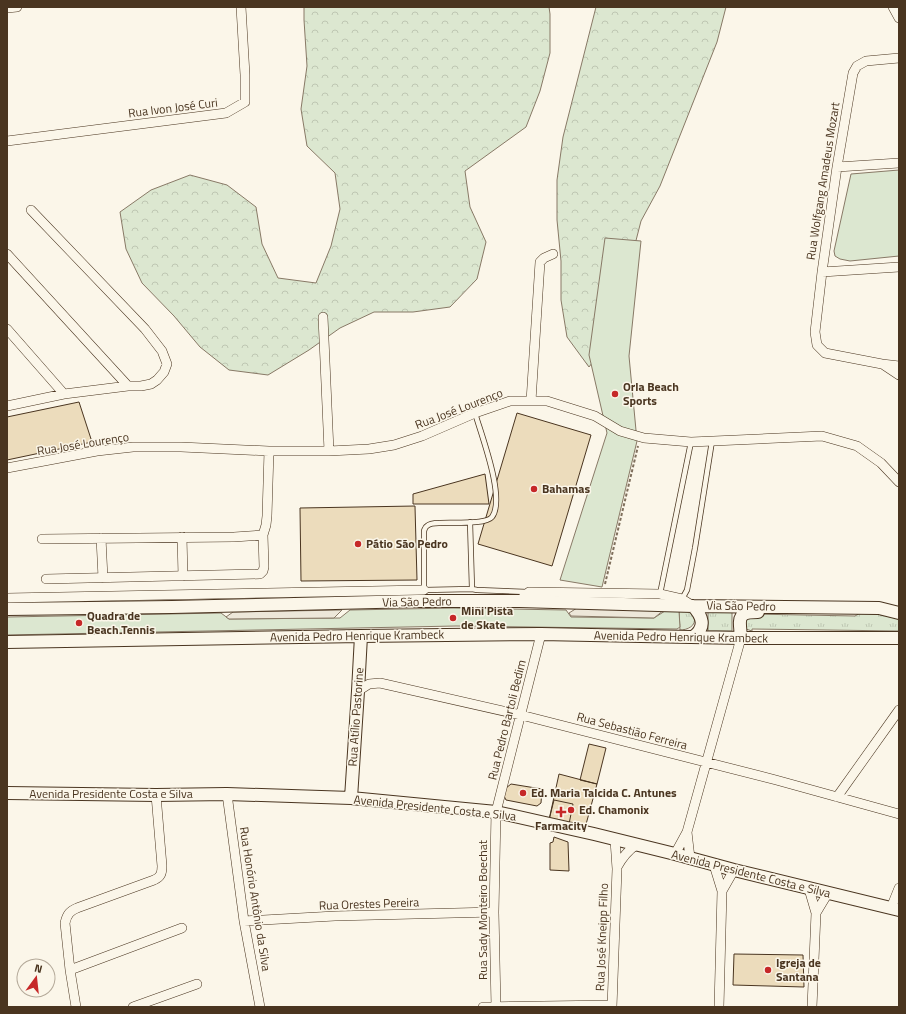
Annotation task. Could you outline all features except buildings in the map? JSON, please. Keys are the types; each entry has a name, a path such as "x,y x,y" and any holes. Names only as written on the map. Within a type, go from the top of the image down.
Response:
{"main road":[{"name":"Via São Pedro","path":"7,609 180,607 417,601 519,601 693,606 879,608 899,613"},
{"path":"693,606 702,618 700,630 694,637"},
{"path":"741,638 740,618 743,614 749,612 849,612 858,608"},
{"name":"Avenida Pedro Henrique Krambeck","path":"7,642 541,634 741,638 899,638"},
{"name":"Rua Atílio Pastorine","path":"351,798 361,636"},
{"name":"Avenida Presidente Costa e Silva","path":"7,794 227,794 351,798 496,812 675,854 809,889 895,909"}],"street":[{"path":"7,8 17,7"},
{"name":"Rua Ivon José Curi","path":"7,141 226,113 245,102 241,7"},
{"path":"893,7 899,18"},
{"name":"Rua Wolfgang Amadeus Mozart","path":"882,364 825,353 817,345 815,332 837,167 854,69 856,66 866,61 899,58"},
{"path":"837,167 899,163"},
{"path":"7,406 64,394 151,384 164,372 167,364 162,351 145,329 31,210"},
{"path":"7,254 128,386"},
{"path":"531,401 540,262 544,258 553,254"},
{"path":"822,272 899,267"},
{"path":"323,317 329,451"},
{"path":"7,329 64,394"},
{"path":"882,364 899,366"},
{"path":"882,364 899,375"},
{"name":"Rua José Lourenço","path":"7,468 97,451 133,447 181,446 269,451 369,449 394,445 422,436 475,413 510,401 547,401 595,416 620,431 644,438 691,442 822,436 856,446 881,463 899,482"},
{"path":"46,579 260,574 264,567 263,535 266,525 268,500 269,451"},
{"path":"42,539 234,537 263,535"},
{"path":"182,537 183,576"},
{"path":"102,538 103,578"},
{"path":"7,598 424,590"},
{"path":"519,601 529,592 660,594 682,599 693,606"},
{"name":"Rua Pedro Bartoli Bedim","path":"496,812 541,634"},
{"path":"675,854 686,832 707,763 741,638"},
{"name":"Rua Sebastião Ferreira","path":"358,691 369,684 380,684 521,715 776,780 899,814"},
{"path":"838,797 899,710"},
{"name":"Rua Honório Antônio da Silva","path":"227,794 244,921 260,1007"},
{"path":"76,1007 70,970 65,923 66,916 70,911 77,908 118,892 158,879 162,872 162,866 156,795"},
{"name":"Rua Sady Monteiro Boechat","path":"496,812 494,912 496,1007"},
{"path":"686,832 690,858"},
{"name":"Rua José Kneipp Filho","path":"612,1006 617,868 615,840"},
{"name":"Rua José Kneipp Filho","path":"617,868 620,860 636,845"},
{"path":"714,865 722,891 719,1007"},
{"path":"722,891 734,870"},
{"path":"895,909 899,888"},
{"path":"809,889 816,913 812,1007"},
{"path":"816,913 828,893"},
{"name":"Rua Orestes Pereira","path":"244,921 335,916 494,912"},
{"path":"70,970 182,928"},
{"path":"133,1007 197,984"},
{"path":"483,1007 612,1006"}],"lane":[{"path":"417,601 424,590 424,531 426,526 445,522 482,522 491,518 495,512 497,502 492,469 475,413"},
{"path":"682,599 687,590 695,548 712,441"},
{"path":"660,594 691,442"},
{"path":"470,522 472,589"},
{"path":"424,590 472,589 529,592"}],"path":[{"path":"602,593 640,437"}],"green space":[{"path":"304,7 549,7 550,53 540,91 526,127 465,171 470,207 486,242 477,279 450,307 413,312 374,312 340,328 309,350 268,375 229,370 200,347 174,316 142,283 126,249 120,212 151,190 190,175 227,185 256,207 262,244 278,278 316,283 331,246 340,209 335,173 307,146 301,109 307,66"},
{"path":"596,7 726,7 717,42 660,186 641,221 611,338 589,367 567,337 561,300 561,261 557,220 557,180 563,137"},
{"path":"899,170 899,256 850,261 840,259 835,256 834,251 851,174"},
{"name":"Orla Beach Sports","path":"605,238 641,241 629,356 637,441 602,587 560,580 607,433 589,355"},
{"path":"453,608 566,610 571,617 654,618 665,611 679,611 680,627 677,629 456,626 7,635 7,617 221,613 229,619 340,618 350,610"},
{"path":"679,611 690,611 692,613 695,620 691,627 680,630"},
{"path":"708,611 732,611 732,631 708,631"},
{"path":"860,613 877,614 899,619 899,631 752,629 752,631 746,629 745,622 751,614 855,616"}],"shaded area":[{"path":"577,608 664,610 654,618 571,616 569,613"},
{"path":"342,610 334,618 229,619 226,617 233,612"}],"place":[{"name":"Orla Beach Sports","path":"615,394"},
{"name":"Bahamas","path":"534,489"},
{"name":"Pátio São Pedro","path":"358,544"},
{"name":"Mini Pista de Skate","path":"453,618"},
{"name":"Quadra de Beach Tennis","path":"79,623"},
{"name":"Ed. Maria Talcida C. Antunes","path":"523,793"},
{"name":"Ed. Chamonix","path":"571,810"},
{"name":"Farmacity","path":"561,812"},
{"name":"Igreja de Santana","path":"768,970"}]}
